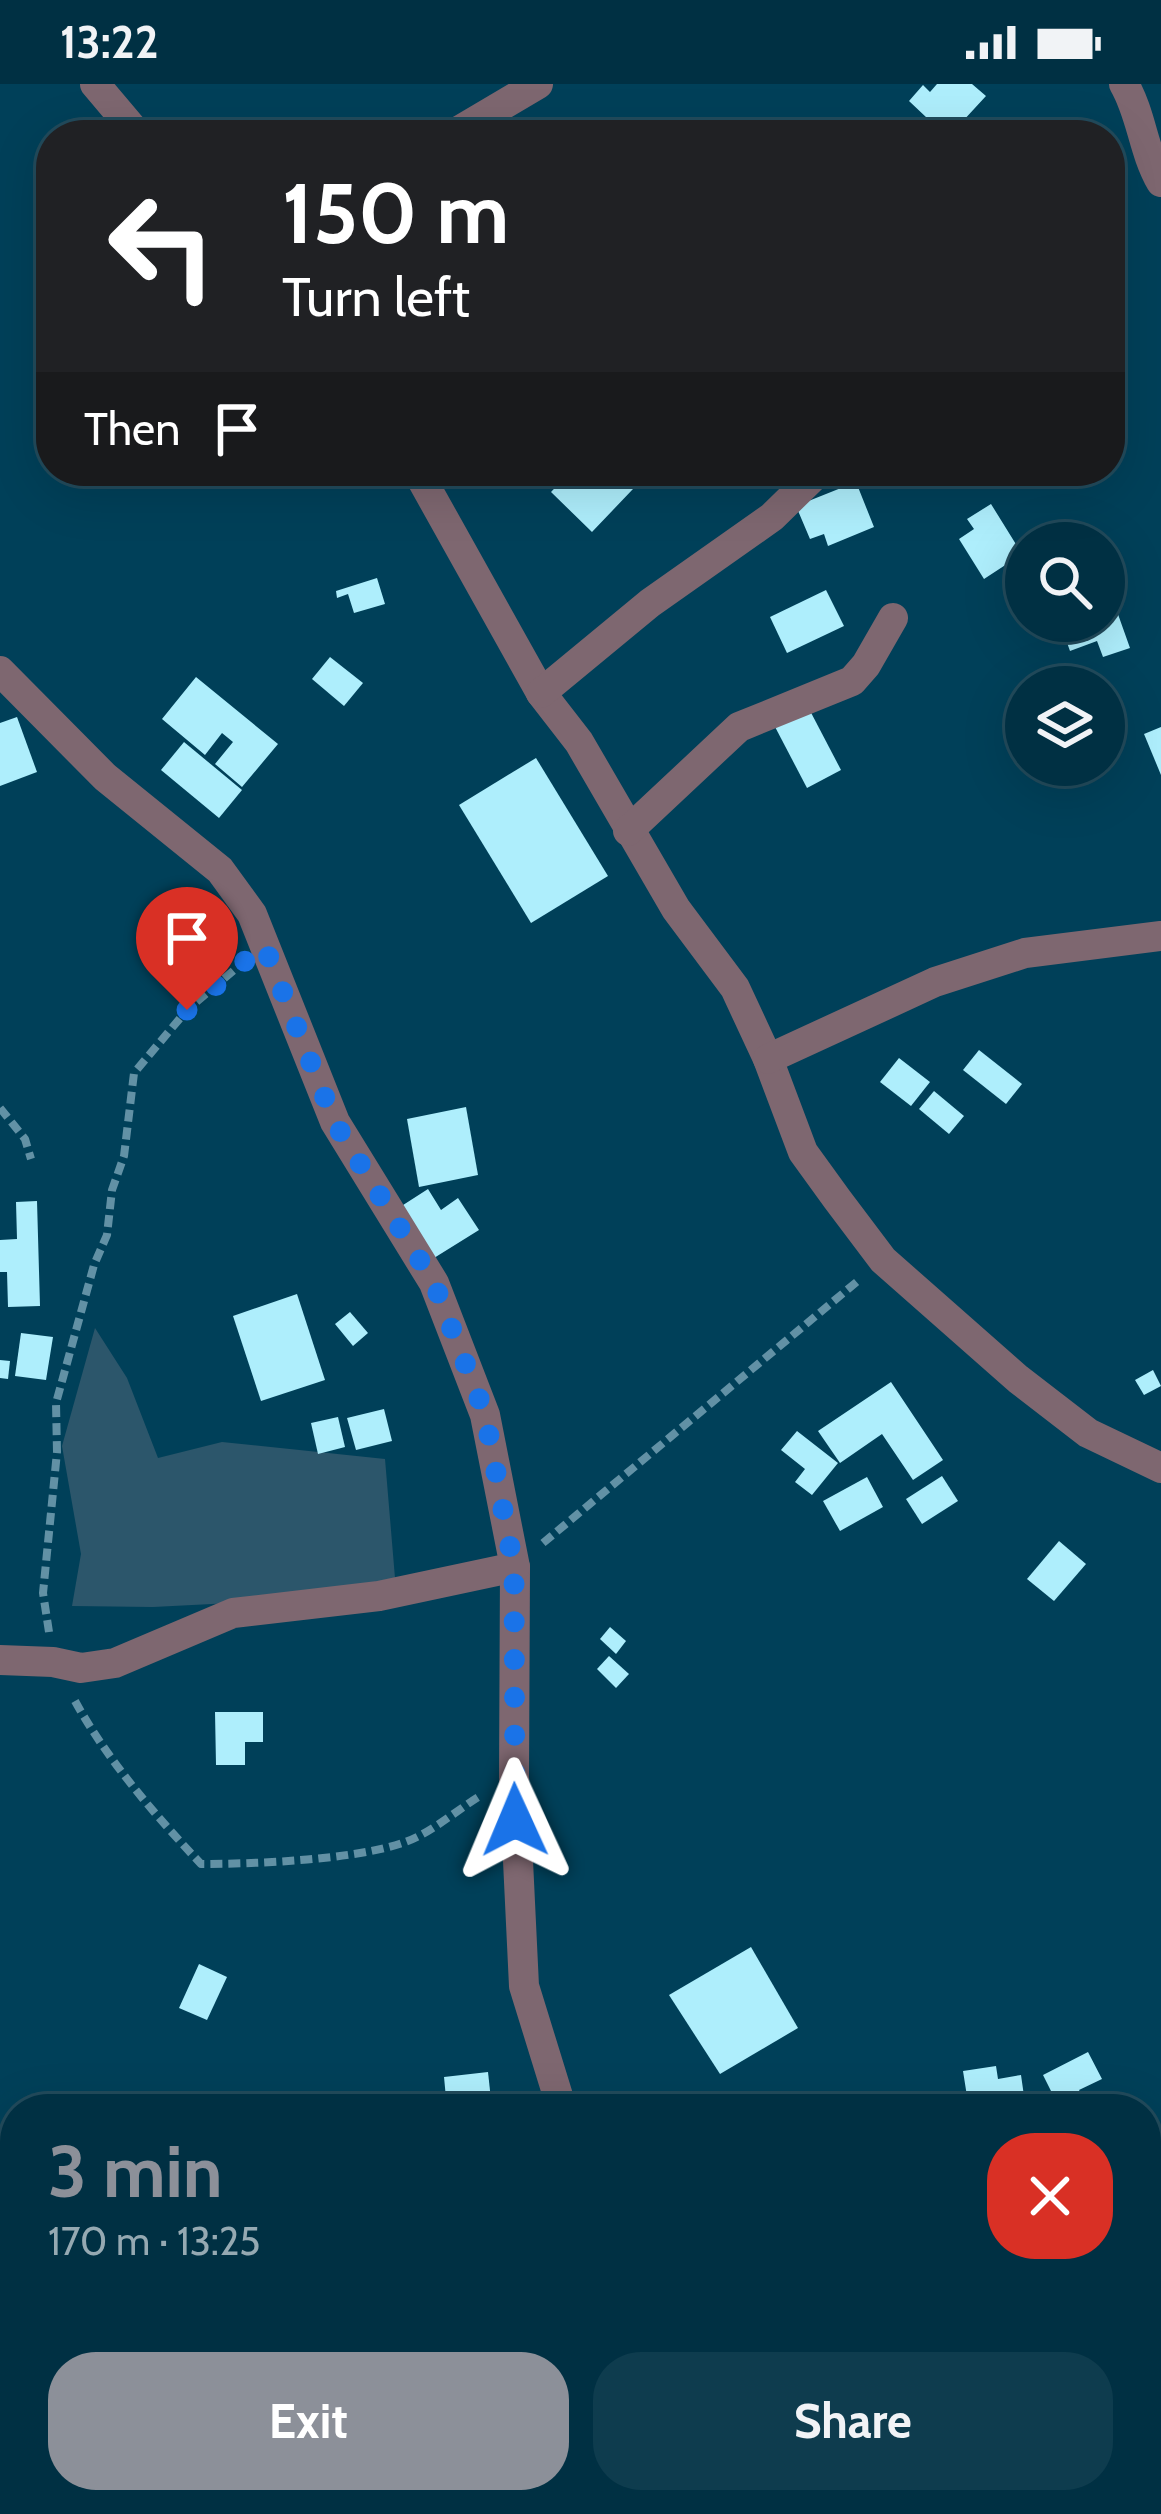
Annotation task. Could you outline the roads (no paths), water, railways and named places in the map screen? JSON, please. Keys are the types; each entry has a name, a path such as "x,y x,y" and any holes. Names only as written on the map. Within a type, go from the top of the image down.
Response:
{"street":[{"path":"95,84 125,120"},
{"path":"477,120 538,84"},
{"path":"1124,84 1140,119 1143,146 1161,182"},
{"path":"426,486 541,693 580,742 676,908 735,988 768,1059 802,1152 883,1260 1018,1378 1088,1432 1161,1468"},
{"path":"541,693 650,603 772,517 804,486"},
{"path":"628,831 739,728 852,681 892,618"},
{"path":"0,671 105,777 220,870 252,914 335,1123 434,1283 485,1414 514,1568 514,1777 524,1986 559,2094"},
{"path":"768,1059 935,982 1025,952 1161,936"},
{"path":"0,1660 81,1668 115,1663 233,1613 379,1596 514,1568"}]}
